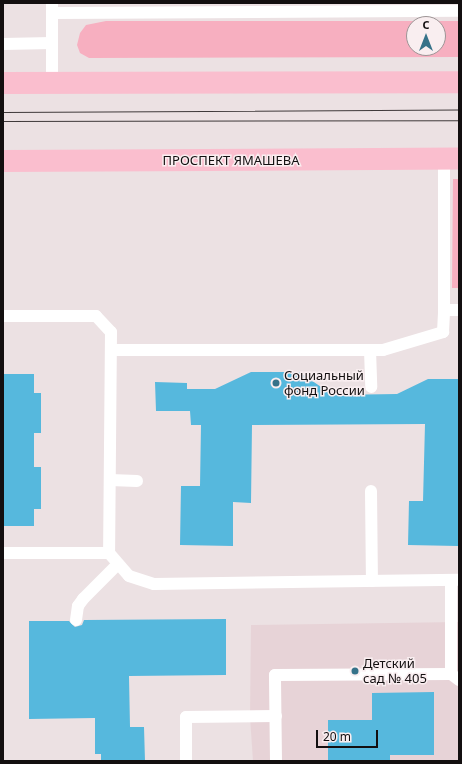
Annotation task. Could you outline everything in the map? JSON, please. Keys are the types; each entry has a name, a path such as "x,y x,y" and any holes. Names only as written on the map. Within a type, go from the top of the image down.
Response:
{"main road":[{"path":"3,83 459,82"},
{"name":"ПРОСПЕКТ ЯМАШЕВА","path":"3,161 452,160"}],"lane":[{"path":"52,82 52,8 459,11"},
{"path":"3,44 52,44"},
{"path":"111,350 383,350 443,332 452,160"},
{"path":"444,310 459,310"},
{"path":"3,316 96,316 112,332 109,553 128,576 154,584 455,580 455,677 275,675 276,761"},
{"path":"370,350 370,387"},
{"path":"110,480 137,481"},
{"path":"371,491 372,581"},
{"path":"3,553 109,553"},
{"path":"76,620 78,606 83,599 118,564"},
{"path":"186,761 186,717 276,716"}],"shaded area":[{"path":"106,21 406,21 406,56 446,56 446,21 459,21 459,57 89,58 80,53 77,45 80,33 86,25"},
{"path":"453,179 459,179 459,288 452,288"},
{"name":"Детский сад № 405","path":"459,622 459,761 253,761 250,717 251,625"}],"building":[{"path":"251,372 299,372 333,395 397,394 428,379 459,379 458,546 408,545 409,501 423,501 425,424 252,425 251,503 233,502 233,546 180,545 181,486 200,486 201,425 191,425 190,411 156,411 155,382 187,383 187,389 215,389"},
{"path":"3,374 34,374 34,393 41,393 41,433 34,433 34,467 41,467 41,509 34,509 34,526 3,526"},
{"path":"226,619 226,675 129,676 130,727 144,727 145,761 101,761 101,754 95,754 95,718 29,719 29,621 69,621 75,627 82,625 84,620"},
{"path":"434,692 434,755 390,755 390,761 328,761 328,720 372,720 372,693"}],"tram line":[{"path":"3,112 459,110"},
{"path":"3,121 459,120"}],"place":[{"name":"Социальный фонд России","path":"276,383"},
{"name":"Детский сад № 405","path":"355,671"}]}
